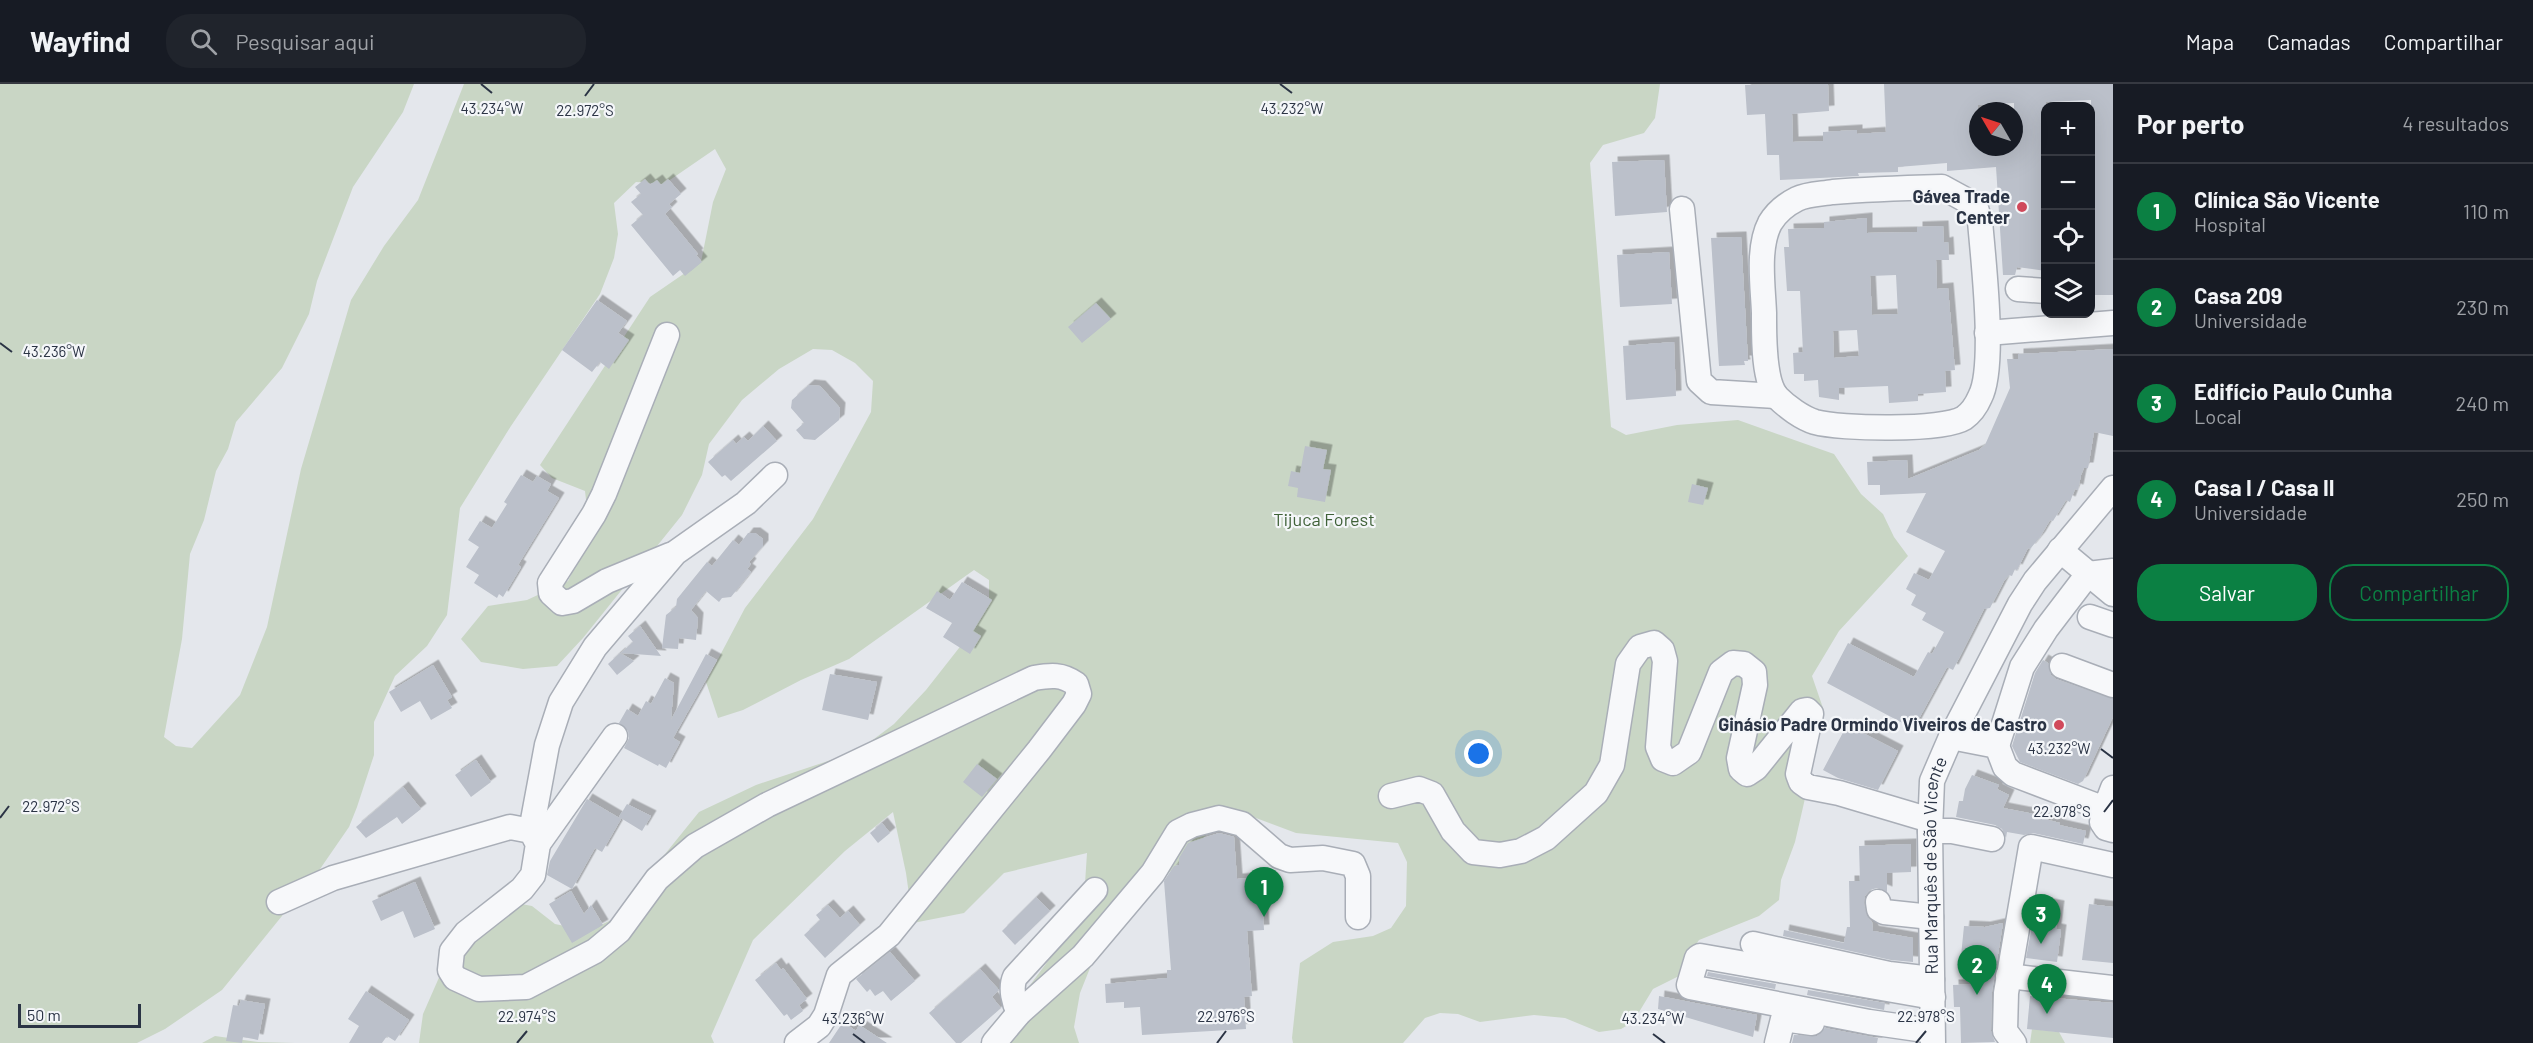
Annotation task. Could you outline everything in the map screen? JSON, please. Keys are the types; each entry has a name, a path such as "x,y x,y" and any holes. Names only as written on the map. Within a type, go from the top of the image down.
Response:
{"street":[{"path":"1941,187 1975,205 1980,221 1987,333 1986,383 1976,404 1962,419 1929,425 1866,428 1814,422 1792,410 1776,396 1768,374 1764,332 1763,253 1769,225 1778,213 1798,199 1814,194 1860,190 1941,187"},
{"path":"1682,209 1699,381 1711,392 1776,396"},
{"path":"1987,333 2065,320 2113,323"},
{"path":"667,335 604,494 594,514 550,583 551,593 562,603 573,601 607,581 675,553 746,503 774,475"},
{"name":"Rua Marquês de São Vicente","path":"1932,1039 1930,825 1932,781 1951,737 2020,604 2035,581 2113,488"},
{"path":"2060,550 2113,594"},
{"path":"675,553 595,647 561,702 547,745 535,837 533,875 522,889 466,933 452,951 450,970 455,978 479,989 526,987 595,951 619,931 657,879 678,859 695,846 766,805 1034,678 1054,674 1069,678 1077,684 1079,694 1074,704 1039,750 889,935 838,975 826,1015 819,1026 797,1043"},
{"path":"2110,809 2013,774 2005,767 1997,746 2022,667 2046,628 2088,574 2113,571"},
{"path":"2090,617 2113,626"},
{"path":"1391,796 1419,789 1432,794 1454,831 1473,852 1500,855 1521,851 1546,838 1596,793 1612,765 1628,664 1640,647 1654,644 1662,650 1665,661 1659,747 1663,759 1673,763 1689,752 1721,672 1733,663 1744,664 1754,672 1755,684 1739,758 1741,769 1747,774 1756,768 1802,711 1807,710 1811,714 1798,774 1801,782 1808,787 1839,793 1952,831 2113,865"},
{"path":"2062,666 2113,686"},
{"path":"535,837 615,736"},
{"path":"1951,737 1997,746"},
{"path":"994,1043 1019,1013 1083,956 1154,873 1178,832 1192,825 1219,818 1242,824 1279,855 1290,860 1323,858 1353,864 1358,876 1358,916"},
{"path":"279,902 333,878 510,826 535,837"},
{"path":"2014,1043 2005,1031 2008,976 2031,847"},
{"path":"1019,1013 1015,1004 1013,982 1015,977 1095,890"},
{"path":"1878,902 1879,909 1884,912 1931,917"},
{"path":"1753,944 1890,974 1932,988"},
{"path":"1932,988 1700,956 1697,958 1689,984 1690,987 1858,1020 1932,1039"},
{"path":"2008,976 2113,988"},
{"path":"1778,1043 1780,1022 1788,1018 1899,1039 1932,1039"}],"green space":[{"name":"Tijuca Forest","path":"0,84 414,84 403,112 353,187 317,281 309,314 282,368 236,422 228,449 216,471 204,520 190,554 182,639 164,737 176,746 192,748 240,695 267,627 301,469 351,300 384,246 418,200 464,84 1660,84 1655,118 1644,133 1603,145 1590,163 1611,427 1626,435 1677,425 1738,420 1834,454 1861,494 1883,514 1894,537 1908,556 1839,631 1812,676 1824,711 1823,720 1795,842 1781,880 1779,900 1759,916 1699,940 1688,956 1679,976 1653,989 1633,1022 1621,1029 1599,1032 1565,1018 1534,1015 1480,1022 1458,1014 1440,1013 1425,1018 1403,1043 1293,1043 1300,963 1333,942 1373,936 1391,928 1406,906 1407,862 1398,843 1296,833 1232,809 1148,894 1092,963 1080,993 1074,1027 1079,1043 993,1043 1016,1004 1083,914 1087,853 1004,873 964,913 913,923 906,873 893,812 845,851 753,940 711,1036 714,1043 419,1043 423,1014 441,973 506,901 532,906 555,924 589,931 627,912 640,885 699,812 756,785 858,751 894,724 926,690 970,634 989,600 989,580 974,570 849,659 801,680 743,710 718,718 706,682 745,608 813,519 871,412 873,381 855,363 832,350 813,349 779,369 742,400 709,444 702,475 682,515 583,638 557,666 523,669 481,662 461,639 488,606 527,600 568,581 590,535 585,491 552,478 540,465 650,297 701,262 713,202 726,169 715,149 664,184 636,182 614,203 618,234 614,258 600,294 511,426 460,508 447,615 427,646 395,676 374,722 374,755 357,807 349,827 320,869 222,990 165,1029 137,1043 0,1043"},
{"path":"2032,1029 2059,1032 2065,1043 2030,1043"},
{"path":"215,1036 258,1042 295,1043 202,1043"}],"building":[{"path":"1828,84 1829,111 1792,114 1793,142 1823,141 1823,132 1857,130 1857,134 1886,132 1884,84 2113,84 2113,295 2095,295 2095,102 2091,100 2041,102 2041,270 2017,267 2015,275 2003,275 1996,167 1947,171 1947,163 1898,167 1898,172 1858,173 1859,176 1780,180 1779,155 1767,155 1765,114 1747,115 1745,85"},
{"path":"1664,160 1667,212 1615,216 1612,162"},
{"path":"645,179 650,185 657,180 661,185 668,179 681,194 669,204 672,207 665,214 702,262 685,276 680,270 673,276 631,225 643,215 631,202 641,194 635,187"},
{"path":"1867,218 1867,233 1917,232 1917,227 1943,226 1944,243 1948,242 1949,260 1936,260 1937,289 1948,288 1955,370 1945,371 1946,392 1918,394 1918,401 1889,403 1888,386 1839,388 1839,400 1819,397 1818,380 1804,381 1804,374 1794,374 1793,353 1803,352 1800,291 1787,291 1784,247 1789,247 1788,229 1824,228 1824,222","holes":["1896,275 1898,314 1872,315 1870,276","1857,330 1859,356 1834,358 1833,331"]},
{"path":"1741,237 1748,361 1744,361 1745,365 1719,366 1711,238"},
{"path":"1669,252 1672,304 1620,307 1617,255"},
{"path":"597,300 627,321 618,333 629,340 609,369 600,362 592,372 562,350"},
{"path":"1096,303 1111,319 1082,343 1068,327"},
{"path":"1674,342 1676,396 1626,400 1623,346"},
{"path":"2113,349 2113,436 2094,432 2088,468 2084,468 2078,490 2075,489 2070,502 2066,500 2053,521 2050,520 2040,537 2030,549 2028,548 2017,570 2015,569 2012,576 2009,575 2004,581 1990,608 1984,609 1953,670 1947,667 1915,726 1912,724 1910,727 1827,683 1848,643 1914,677 1928,652 1932,654 1944,632 1922,620 1926,613 1911,605 1916,595 1906,589 1914,573 1929,580 1945,551 1906,532 1926,493 1880,495 1880,485 1868,485 1867,462 1907,460 1908,479 1979,450 1985,445 2010,388 2007,359 2018,359 2018,354"},
{"path":"809,385 820,386 840,408 839,420 815,440 804,439 796,430 804,423 791,408 792,400"},
{"path":"763,426 777,441 731,481 725,475 722,477 708,462 733,440 736,444 744,437 748,441"},
{"path":"1305,446 1327,450 1323,469 1331,470 1325,502 1297,497 1298,488 1288,486 1291,471 1300,473"},
{"path":"521,475 533,482 537,476 551,484 547,491 559,498 518,565 521,567 503,597 499,594 497,598 474,583 479,575 466,567 479,547 468,540 480,521 492,528 507,504 504,502"},
{"path":"1692,484 1708,488 1703,505 1688,502"},
{"path":"748,533 755,533 763,539 763,546 749,562 751,564 747,569 751,572 731,597 722,598 719,602 706,591 691,610 698,618 696,640 679,638 678,649 662,648 666,615 676,607 677,599 707,562 712,566 733,540 739,545"},
{"path":"962,582 992,600 973,631 981,636 970,654 943,637 952,623 926,608 937,591 950,600"},
{"path":"640,626 661,656 621,653 633,642 628,636"},
{"path":"620,653 634,661 617,675 608,664"},
{"path":"706,654 717,660 673,738 680,742 666,768 624,748 629,738 628,731 619,723 627,709 638,716 646,701 651,704 665,678 674,683 671,720"},
{"name":"Ginásio Padre Ormindo Viveiros de Castro","path":"2043,660 2048,663 2051,675 2056,679 2113,699 2113,717 2083,781 2078,784 2020,762 2012,746 2035,673"},
{"path":"433,665 452,697 447,700 452,708 431,720 420,701 401,712 389,692"},
{"path":"830,674 877,682 868,720 822,710"},
{"path":"1847,725 1898,751 1878,790 1838,778 1823,770"},
{"path":"476,760 491,782 471,797 455,775"},
{"path":"977,764 997,779 982,797 963,782"},
{"path":"1972,775 1999,785 1997,789 2009,795 2003,808 2034,814 2033,816 2060,823 2059,825 2086,831 2083,844 2033,833 2024,835 2007,832 2006,838 2002,829 1995,825 1956,817 1959,801 1963,801 1965,789"},
{"path":"403,787 421,809 402,824 397,817 366,838 356,827"},
{"path":"587,799 621,819 602,852 595,848 572,889 547,875 550,861"},
{"path":"627,804 651,816 642,831 619,817"},
{"path":"882,823 890,833 878,843 870,833"},
{"path":"1219,833 1234,837 1237,879 1261,877 1264,930 1247,931 1252,996 1244,997 1246,1029 1142,1035 1140,1007 1124,1008 1124,1002 1106,1003 1105,984 1167,978 1167,970 1171,970 1164,881 1174,866 1179,865 1179,858 1188,843"},
{"path":"1911,844 1911,872 1887,873 1887,892 1877,888 1870,890 1865,896 1864,903 1867,916 1872,922 1873,931 1913,938 1913,962 1891,960 1783,936 1784,930 1844,943 1847,927 1850,927 1849,881 1860,881 1859,846"},
{"path":"415,882 435,929 414,938 403,911 381,921 372,901"},
{"path":"571,891 584,914 591,905 603,925 572,943 549,904"},
{"path":"1036,897 1050,911 1015,945 1002,931"},
{"path":"2043,903 2059,906 2056,929 2061,930 2057,962 2026,958 2035,909 2042,909"},
{"path":"2089,904 2113,907 2113,963 2082,960"},
{"path":"828,905 840,918 848,911 860,925 825,958 804,935 820,920 816,915"},
{"path":"2003,923 1992,992 1991,1031 1995,1042 1961,1043 1960,1007 1954,1007 1953,985 1976,984 1981,957 1961,956 1964,926 1985,927"},
{"path":"890,952 915,981 891,1001 883,991 875,996 870,989 867,992 856,979"},
{"path":"776,963 781,970 783,968 807,999 799,1005 803,1011 791,1020 787,1014 784,1016 755,980"},
{"path":"980,969 999,990 992,997 1001,1008 961,1043 956,1043 929,1013"},
{"path":"1708,972 1776,984 1775,989 1707,976"},
{"path":"1808,990 1885,1003 1884,1010 1807,995"},
{"path":"366,991 409,1020 395,1041 387,1036 382,1043 349,1043 359,1026 348,1019"},
{"path":"1659,996 1757,1015 1753,1037 1658,1009"},
{"path":"2030,996 2113,1003 2113,1038 2027,1029"},
{"path":"241,1000 265,1004 258,1040 243,1037 242,1043 226,1041 233,1005 239,1006"},
{"path":"843,1022 856,1031 859,1025 887,1043 829,1043"},
{"path":"1825,1028 1878,1038 1877,1043 1792,1043 1794,1035 1817,1036"}],"place":[{"name":"Gávea Trade Center","path":"2022,207"},
{"name":"Ginásio Padre Ormindo Viveiros de Castro","path":"2059,725"},
{"name":"Clínica São Vicente","path":"1264,917"},
{"name":"Edifício Paulo Cunha","path":"2041,944"},
{"name":"Casa 209","path":"1977,995"},
{"name":"Casa I / Casa II","path":"2047,1014"}]}
